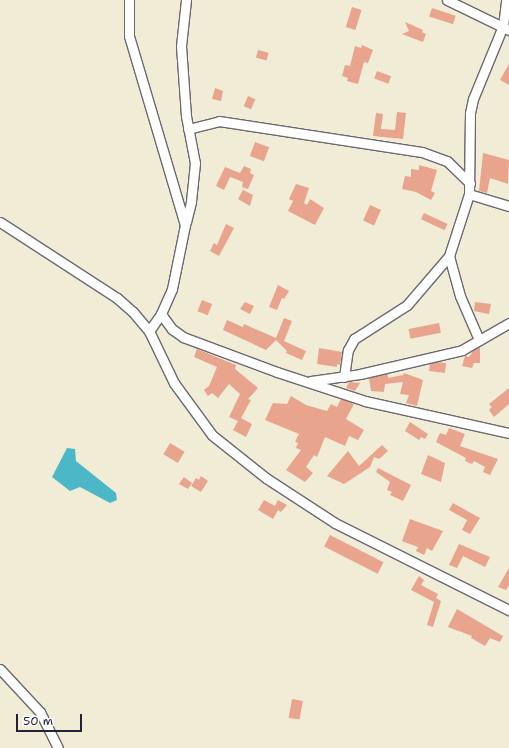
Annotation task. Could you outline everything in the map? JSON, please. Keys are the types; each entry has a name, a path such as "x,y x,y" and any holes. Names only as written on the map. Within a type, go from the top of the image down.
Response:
{"street":[{"path":"129,0 129,36 185,225"},
{"path":"149,331 161,314 172,289 195,173 188,129 180,46 186,0"},
{"path":"447,0 506,28"},
{"path":"344,377 348,350 354,339 407,305 449,256 469,194 470,113 473,98 506,28 506,0"},
{"path":"188,129 219,121 422,152 447,161 470,183"},
{"path":"469,194 509,206"},
{"path":"0,222 117,298 149,331 174,383 212,435 266,478 335,523 509,610"},
{"path":"449,256 460,296 479,340"},
{"path":"161,314 172,329 182,337 277,372 309,381 365,401 509,434"},
{"path":"309,381 344,377 462,350 509,323"},
{"path":"0,669 40,712 58,748"}],"water":[{"path":"67,448 75,449 76,461 116,493 117,500 110,503 80,487 70,491 52,477"}],"building":[{"path":"352,7 362,10 355,30 346,27"},
{"path":"432,8 456,16 453,24 429,17"},
{"path":"405,22 423,30 422,32 426,34 423,42 402,34 409,31"},
{"path":"362,45 373,50 368,63 364,62 358,84 347,81 348,78 342,76 345,65 350,66 355,46 361,48"},
{"path":"258,50 269,53 267,61 256,58"},
{"path":"509,64 509,85 500,80"},
{"path":"377,71 391,76 388,84 374,79"},
{"path":"215,88 223,91 221,101 212,99"},
{"path":"248,96 255,99 251,109 244,106"},
{"path":"397,112 406,113 403,139 373,136 376,113 383,114 381,129 395,130"},
{"path":"255,142 269,147 264,161 250,156"},
{"path":"483,153 509,160 508,184 490,178 487,193 479,191"},
{"path":"419,165 437,170 431,191 435,193 431,200 416,192 402,189 405,176 411,177 411,169 419,170"},
{"path":"244,166 251,169 250,173 254,175 248,189 242,187 243,182 230,177 224,190 216,186 225,167 240,173"},
{"path":"296,184 309,188 304,203 307,205 310,199 324,208 315,225 288,211 293,201 289,199"},
{"path":"243,190 253,195 250,206 238,199"},
{"path":"370,205 381,210 374,225 363,221"},
{"path":"424,213 448,224 445,230 421,219"},
{"path":"226,224 234,228 219,256 210,251 214,243 217,245"},
{"path":"278,285 289,291 284,299 282,298 277,310 269,307"},
{"path":"202,300 212,304 208,315 198,311"},
{"path":"245,302 254,306 250,314 240,309"},
{"path":"475,302 491,304 489,314 474,311"},
{"path":"284,318 292,321 284,341 306,351 302,360 286,353 287,351 276,340 266,350 223,330 227,320 243,327 244,324 276,338"},
{"path":"439,323 441,333 410,339 409,329"},
{"path":"480,347 480,363 474,363 472,368 462,366 465,356 469,357 473,351"},
{"path":"319,348 342,352 340,365 337,364 337,367 317,364"},
{"path":"197,349 236,365 235,369 258,388 248,399 251,400 241,418 252,424 246,437 233,430 238,421 229,417 240,394 229,384 218,398 212,393 208,396 204,390 209,386 217,367 194,357"},
{"path":"436,362 446,363 445,373 429,371 430,364"},
{"path":"404,373 423,380 417,406 406,403 409,395 400,394 403,382 385,384 384,392 371,391 369,378 388,374 388,378 403,375"},
{"path":"349,382 360,383 355,391 346,388"},
{"path":"509,388 509,404 494,417 489,410 492,407 489,404"},
{"path":"291,396 306,405 327,411 331,404 337,407 341,399 354,404 346,419 364,430 358,440 349,436 345,446 325,437 317,457 314,455 306,467 313,473 305,482 286,470 301,450 296,448 298,443 295,442 299,434 265,420 273,403 287,404"},
{"path":"410,422 428,434 425,439 421,437 419,440 405,431"},
{"path":"449,428 465,434 460,446 498,459 490,475 483,472 485,467 474,461 472,464 465,461 466,458 436,442 440,433 446,435"},
{"path":"170,443 185,452 178,463 163,454"},
{"path":"382,445 388,451 379,459 374,457 370,467 344,484 327,476 348,451 359,466"},
{"path":"428,455 445,463 441,482 421,474"},
{"path":"378,468 411,485 403,501 390,495 392,492 387,490 390,482 376,472"},
{"path":"201,476 208,481 201,492 191,486 196,478 199,480"},
{"path":"184,477 192,483 188,489 179,484"},
{"path":"264,500 275,506 278,500 287,505 281,512 278,510 273,519 258,510"},
{"path":"453,503 480,518 470,534 462,530 467,520 449,510"},
{"path":"410,519 443,531 432,551 427,548 424,555 416,551 418,547 402,541"},
{"path":"330,535 383,562 378,574 324,547"},
{"path":"459,544 490,557 485,567 463,556 457,568 449,565"},
{"path":"509,568 509,585 506,590 498,587"},
{"path":"419,576 424,580 421,585 438,594 436,598 441,601 433,627 427,625 434,602 411,590"},
{"path":"457,609 503,636 500,642 490,638 485,646 471,638 472,636 448,627"},
{"path":"292,699 303,701 300,720 289,718"}]}
